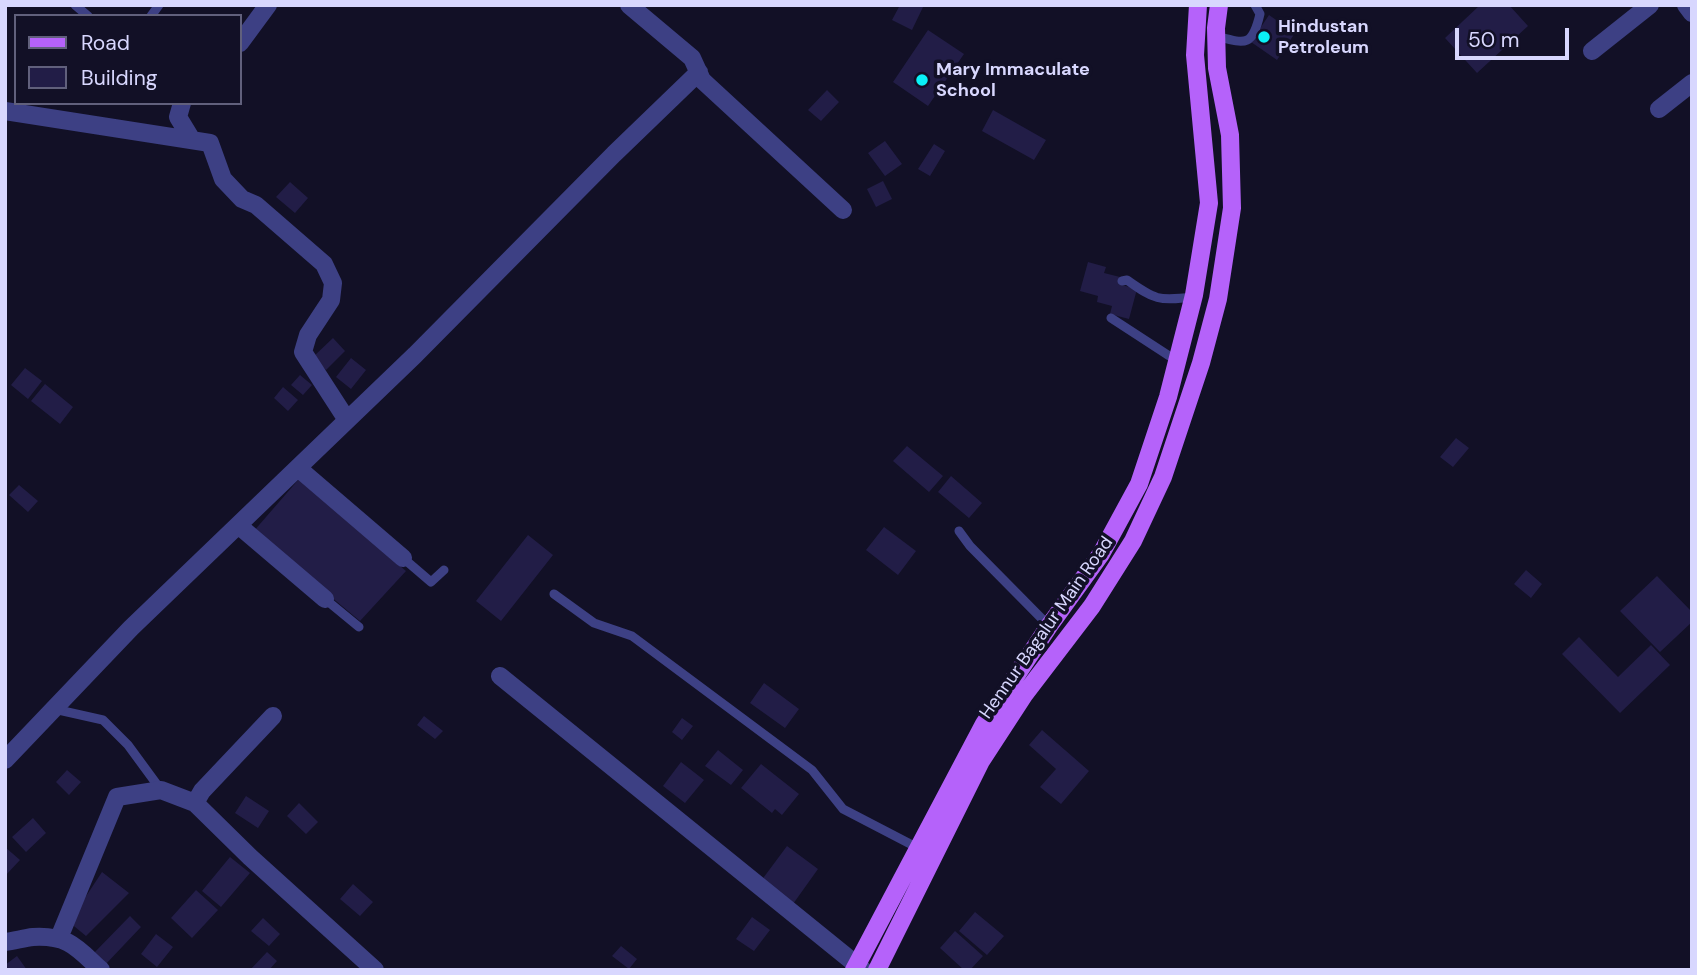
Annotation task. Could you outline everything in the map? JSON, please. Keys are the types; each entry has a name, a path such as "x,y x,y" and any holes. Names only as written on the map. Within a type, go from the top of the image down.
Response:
{"main road":[{"name":"Hennur Bagalur Main Road","path":"858,968 984,724 1101,554 1139,484 1168,397 1193,297 1209,203 1195,55 1198,5"},
{"name":"Hennur Bagalur Main Road","path":"877,970 981,761 1024,695 1092,607 1133,541 1163,477 1219,299 1231,208 1230,135 1217,68 1219,5"}],"street":[{"path":"242,40 268,5"},
{"path":"629,5 692,58 702,80 843,210"},
{"path":"1592,51 1650,5"},
{"path":"1686,5 1692,12"},
{"path":"5,760 131,628 415,355 699,72"},
{"path":"1659,109 1692,83"},
{"path":"181,105 178,117 192,140"},
{"path":"5,111 210,143 223,179 243,199 256,205 324,264 333,283 331,300 308,335 303,352 347,421"},
{"path":"298,468 403,558"},
{"path":"238,525 325,598"},
{"path":"500,676 858,968"},
{"path":"195,803 202,791 273,716"},
{"path":"59,938 117,797 161,790 195,803 250,857 375,970"},
{"path":"5,942 33,937 59,938 71,944 101,970"}],"lane":[{"path":"1216,36 1238,42 1249,40 1260,13 1255,5"},
{"path":"1122,281 1127,280 1144,293 1158,299 1193,297"},
{"path":"1111,317 1177,361"},
{"path":"959,531 970,547 1049,626"},
{"path":"403,558 431,582 444,570"},
{"path":"554,594 594,622 632,636 812,770 844,809 918,848"},
{"path":"325,598 359,627"},
{"path":"54,709 103,720 128,745 161,790"}],"building":[{"path":"900,5 924,5 912,30 892,20"},
{"path":"1480,5 1509,5 1528,26 1477,73 1445,38"},
{"path":"1269,15 1295,33 1277,60 1251,42"},
{"path":"928,30 964,54 928,106 893,82"},
{"path":"827,90 839,102 821,121 808,110"},
{"path":"993,110 1046,140 1034,160 982,131"},
{"path":"885,141 902,164 885,176 868,153"},
{"path":"934,144 945,151 930,176 918,169"},
{"path":"883,181 892,199 876,207 867,189"},
{"path":"290,182 308,198 295,213 276,197"},
{"path":"1088,262 1106,267 1104,273 1120,277 1118,284 1137,289 1129,319 1110,314 1112,306 1097,302 1098,296 1080,291"},
{"path":"333,338 345,351 326,370 313,357"},
{"path":"351,358 366,370 351,389 336,377"},
{"path":"25,368 42,381 28,399 11,385"},
{"path":"300,375 312,385 303,395 291,385"},
{"path":"45,384 73,407 60,424 31,401"},
{"path":"283,387 298,400 288,411 274,398"},
{"path":"1456,438 1469,448 1453,467 1440,457"},
{"path":"907,446 943,476 929,492 893,461"},
{"path":"951,476 982,503 969,518 938,492"},
{"path":"299,479 406,571 360,621 253,532"},
{"path":"19,485 38,501 28,512 9,495"},
{"path":"884,527 916,551 898,575 866,550"},
{"path":"528,535 553,555 501,621 476,601"},
{"path":"1526,570 1542,584 1531,598 1514,584"},
{"path":"1657,576 1692,612 1692,622 1660,652 1620,611"},
{"path":"1579,637 1618,677 1651,645 1670,665 1620,713 1562,654"},
{"path":"764,683 799,709 785,728 750,703"},
{"path":"424,716 443,731 435,739 417,725"},
{"path":"682,718 693,726 682,740 672,732"},
{"path":"1042,730 1089,771 1061,804 1040,787 1056,769 1029,745"},
{"path":"718,750 743,770 731,785 705,766"},
{"path":"681,762 704,780 685,803 663,786"},
{"path":"761,764 799,794 782,815 775,809 772,813 741,788"},
{"path":"67,770 81,782 69,795 56,782"},
{"path":"246,796 269,811 258,828 235,813"},
{"path":"299,803 318,822 306,834 287,816"},
{"path":"33,818 46,833 26,852 12,837"},
{"path":"787,846 818,869 793,904 761,881"},
{"path":"5,847 20,860 5,876"},
{"path":"230,857 250,873 221,907 202,891"},
{"path":"102,872 129,893 86,936 69,922"},
{"path":"353,884 373,902 360,916 340,899"},
{"path":"196,890 218,910 192,938 171,918"},
{"path":"975,912 1004,936 987,955 959,931"},
{"path":"130,916 141,927 104,966 92,955"},
{"path":"752,917 770,930 754,951 736,939"},
{"path":"263,918 280,934 269,946 251,931"},
{"path":"955,931 983,956 970,970 964,970 940,948"},
{"path":"156,934 173,947 157,967 141,954"},
{"path":"621,946 637,959 629,969 612,956"},
{"path":"267,952 277,961 269,970 250,970"},
{"path":"17,956 27,970 5,970 5,965"}],"place":[{"name":"Hindustan Petroleum","path":"1264,37"},
{"name":"Mary Immaculate School","path":"922,80"}]}
